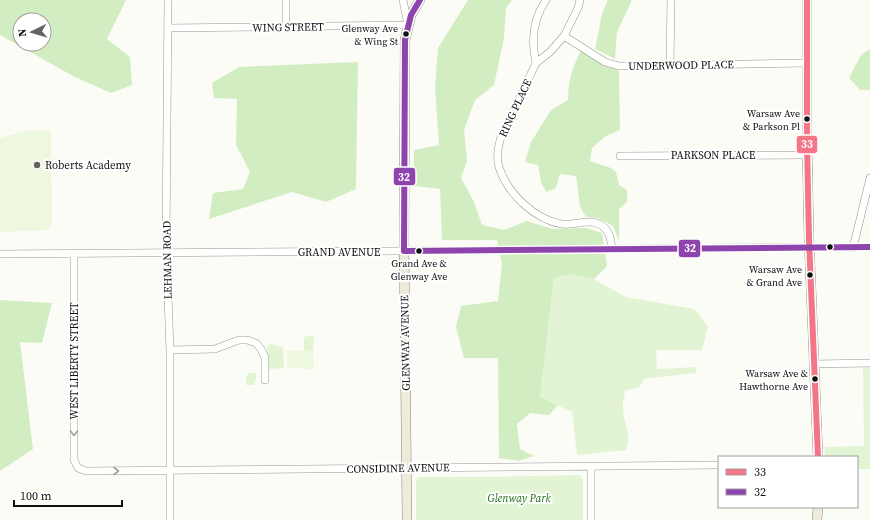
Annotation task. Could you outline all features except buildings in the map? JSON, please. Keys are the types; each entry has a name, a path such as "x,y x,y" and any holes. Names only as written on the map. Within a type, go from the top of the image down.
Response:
{"main road":[{"name":"GLENWAY AVENUE","path":"407,520 404,251 405,40 411,15 420,0"},
{"path":"807,0 807,155 818,456"},
{"path":"818,508 818,520"}],"street":[{"name":"LEHMAN ROAD","path":"168,0 167,253 170,350 170,520"},
{"path":"286,0 286,26"},
{"path":"403,0 408,26"},
{"path":"536,63 533,48 534,33 538,16 546,0"},
{"name":"RING PLACE","path":"580,0 578,8 564,36 550,52 536,63 501,137 498,146 499,166 503,176 518,198 525,205 544,218 563,224 574,225 588,222 600,224 610,235 612,249"},
{"path":"670,65 671,0"},
{"name":"WING STREET","path":"168,28 408,26"},
{"name":"UNDERWOOD PLACE","path":"564,36 611,65 619,66 806,63"},
{"name":"PARKSON PLACE","path":"620,156 807,155"},
{"path":"853,248 870,178"},
{"name":"GRAND AVENUE","path":"0,254 810,247 870,248"},
{"name":"WEST LIBERTY STREET","path":"74,254 74,460 78,468"},
{"path":"170,350 215,349 240,340 247,340 256,343 265,357 265,380"},
{"path":"815,364 870,363"},
{"name":"CONSIDINE AVENUE","path":"78,468 86,471 169,471 718,465"},
{"path":"591,467 591,520"}],"green space":[{"path":"0,0 126,0 107,39 130,57 132,85 111,93 73,76 30,52 52,52 52,12 12,12 12,42 0,35"},
{"path":"468,0 512,0 506,8 504,38 494,85 475,100 464,130 467,161 461,178 474,202 482,225 504,230 527,221 552,229 586,228 602,233 607,266 594,279 571,274 554,278 540,397 558,405 549,415 530,413 517,424 520,449 534,456 519,461 499,458 498,358 464,358 456,327 461,306 498,301 502,264 497,240 442,240 440,189 414,186 414,150 439,145 435,87 438,48"},
{"path":"608,0 632,0 617,32 615,59 595,49 602,14"},
{"path":"870,49 870,90 860,90 849,78 861,55"},
{"path":"581,51 619,71 620,130 606,136 592,148 590,161 611,168 616,172 619,185 627,190 627,202 619,209 619,241 613,226 598,218 586,217 580,207 576,176 560,174 556,188 546,192 541,182 538,165 525,162 531,142 551,110 568,100 571,75"},
{"path":"358,62 356,189 326,202 292,192 209,219 213,193 243,189 250,172 236,145 237,99 214,98 212,83 239,67"},
{"path":"25,131 51,131 52,225 48,230 0,232 0,138"},
{"path":"571,274 594,279 626,297 694,309 708,326 702,350 656,350 657,369 697,367 696,373 644,379 639,387 625,390 623,407 628,434 628,444 626,450 577,455 572,412 540,397 554,278"},
{"path":"0,300 52,303 42,343 20,342 33,449 0,471"},
{"path":"314,335 313,350 304,351 304,337"},
{"path":"271,344 283,347 284,368 269,369 267,347"},
{"path":"313,350 314,369 287,368 287,351"},
{"path":"863,363 870,363 870,469 858,469 858,456 825,456 824,447 864,446"},
{"path":"249,373 256,373 254,385 246,385 246,377"},
{"name":"Glenway Park","path":"581,475 581,479 583,478 583,520 416,520 416,480 418,477"}],"transit line":[{"name":"32","path":"420,0 411,15 405,40 404,251 870,247"},
{"name":"33","path":"807,0 807,144 809,239 818,456"}],"place":[{"name":"Glenway Ave & Wing St","path":"406,34"},
{"name":"Warsaw Ave & Parkson Pl","path":"807,119"},
{"name":"Roberts Academy","path":"37,165"},
{"name":"Grand Ave & Glenway Ave","path":"419,251"},
{"name":"Warsaw Ave & Grand Ave","path":"810,275"},
{"name":"Warsaw Ave & Hawthorne Ave","path":"815,379"}]}
